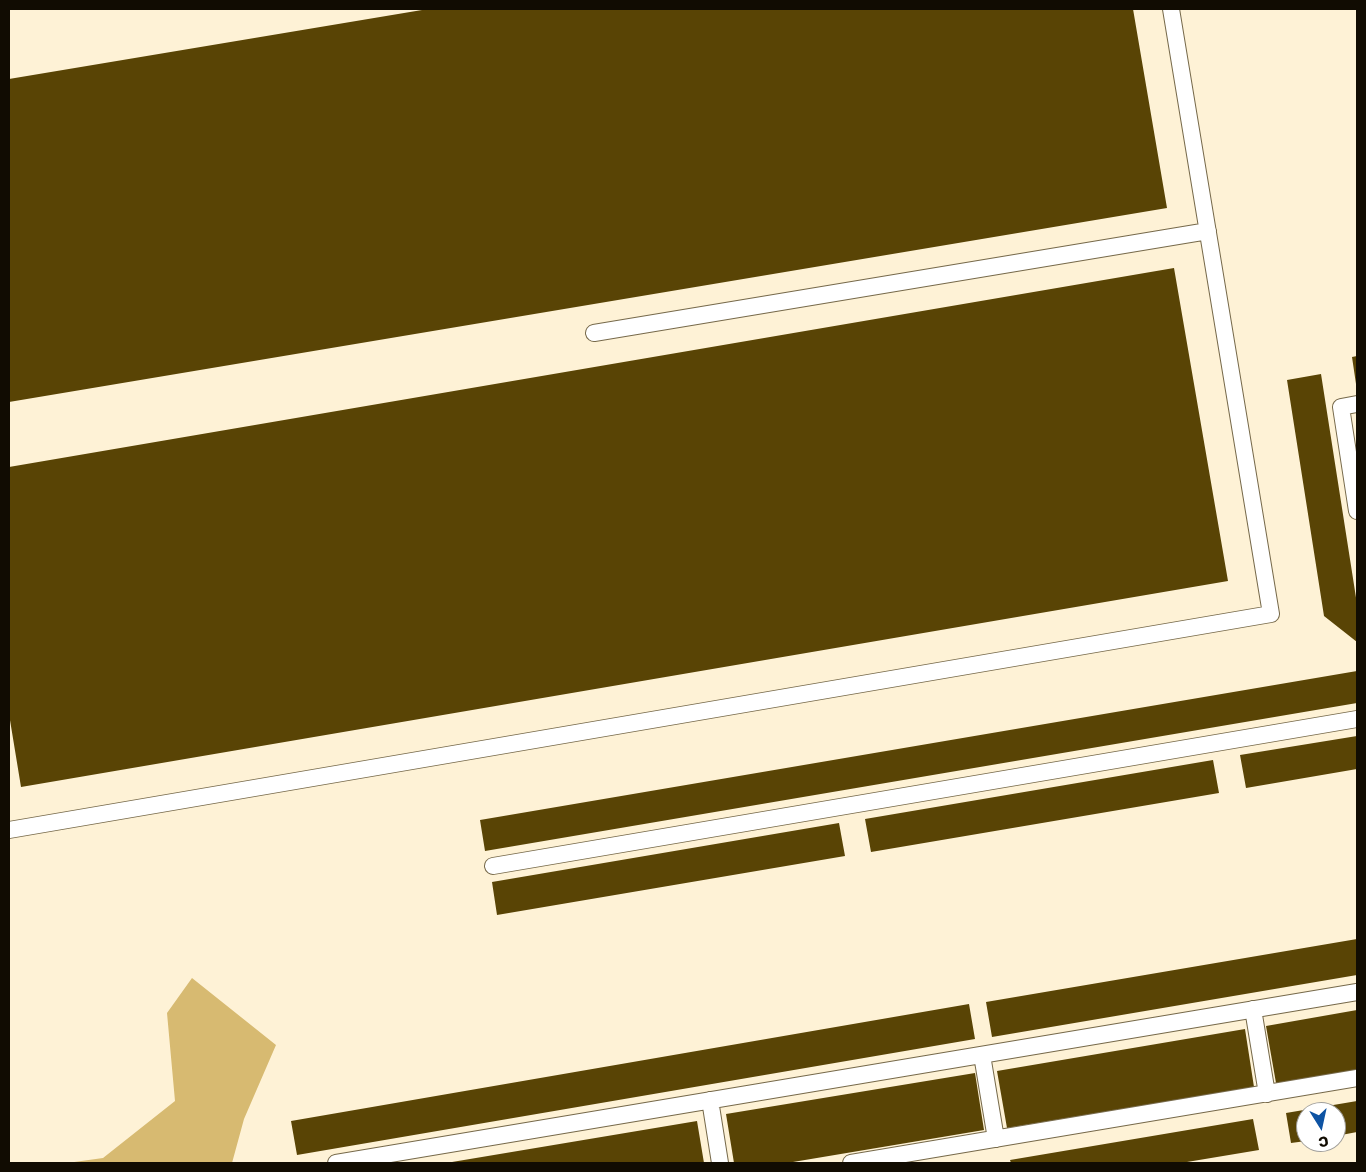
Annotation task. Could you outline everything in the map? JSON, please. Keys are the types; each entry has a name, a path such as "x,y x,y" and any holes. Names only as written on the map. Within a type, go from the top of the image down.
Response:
{"lane":[{"path":"9,830 1271,614 1171,9"},
{"path":"594,333 1208,231"},
{"path":"1357,404 1340,407 1357,505"},
{"path":"493,866 1357,719"},
{"path":"336,1163 1357,992"},
{"path":"1253,1009 1267,1094"},
{"path":"982,1055 996,1139"},
{"path":"851,1163 1357,1078"},
{"path":"710,1100 720,1163"}],"shaded area":[{"path":"192,978 276,1045 244,1119 232,1163 67,1163 103,1158 175,1101 167,1013"}],"building":[{"path":"428,9 1133,9 1167,208 9,402 9,79"},
{"path":"1174,268 1228,581 21,787 9,714 9,467"},
{"path":"1357,356 1357,384 1356,384 1352,357"},
{"path":"1321,374 1357,604 1357,642 1324,616 1287,380"},
{"path":"1357,671 1357,703 485,851 480,820"},
{"path":"1357,736 1357,769 1246,788 1240,755"},
{"path":"1213,760 1219,793 871,852 865,819"},
{"path":"839,823 845,856 497,915 492,882"},
{"path":"1357,939 1357,975 992,1037 986,1002"},
{"path":"969,1004 975,1039 297,1155 291,1121"},
{"path":"1357,1010 1357,1070 1276,1083 1266,1026"},
{"path":"1245,1029 1254,1087 1007,1128 997,1071"},
{"path":"975,1073 984,1130 787,1163 734,1163 726,1114"},
{"path":"1357,1101 1357,1132 1346,1134 1346,1103"},
{"path":"1296,1111 1296,1142 1291,1143 1286,1113"},
{"path":"1253,1119 1259,1150 1181,1163 1011,1163 1010,1160"},
{"path":"697,1121 704,1163 452,1163 452,1162"}]}
